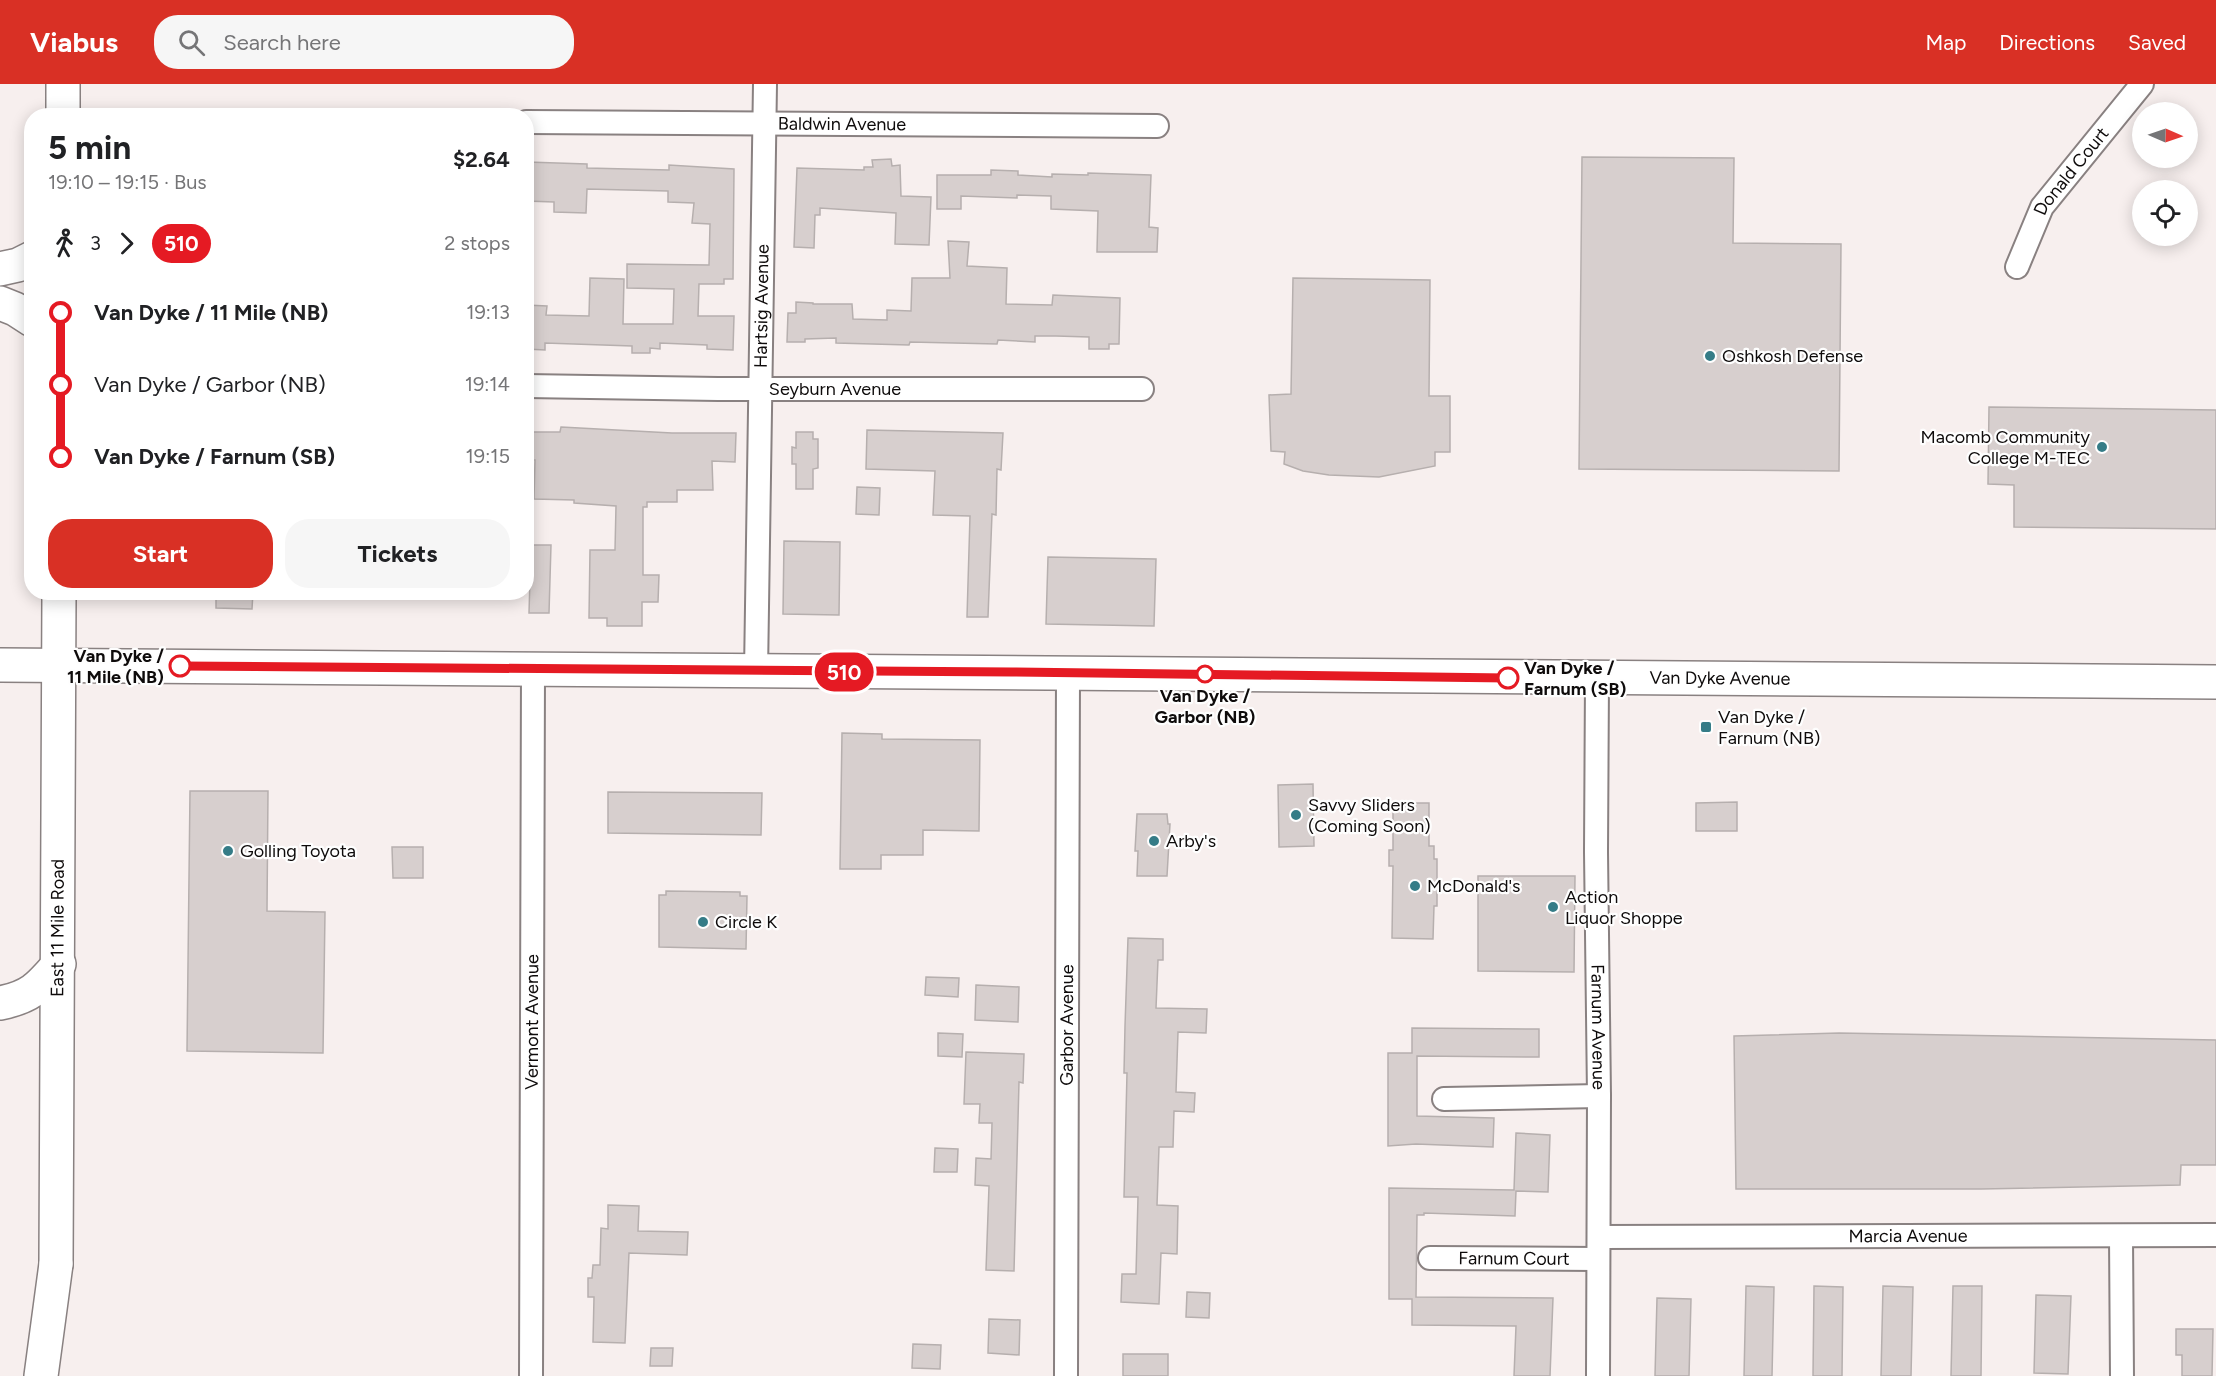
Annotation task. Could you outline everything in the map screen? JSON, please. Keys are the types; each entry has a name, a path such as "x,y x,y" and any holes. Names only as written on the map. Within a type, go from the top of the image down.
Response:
{"main road":[{"path":"63,84 63,108"},
{"path":"0,269 24,262"},
{"path":"0,303 24,316"},
{"name":"East 11 Mile Road","path":"41,1376 56,1264 58,964 30,665 56,600"},
{"name":"Van Dyke Avenue","path":"30,665 1597,679 2216,682"},
{"path":"0,1002 14,1000 38,989 58,964"}],"street":[{"name":"Hartsig Avenue","path":"756,672 765,84"},
{"name":"Donald Court","path":"2017,267 2042,207 2142,84"},
{"name":"Baldwin Avenue","path":"534,122 1157,126"},
{"name":"Seyburn Avenue","path":"534,386 1142,389"},
{"name":"Vermont Avenue","path":"531,1376 533,669"},
{"name":"Garbor Avenue","path":"1065,1376 1068,673"},
{"name":"Farnum Avenue","path":"1597,679 1598,1376"},
{"path":"1444,1099 1599,1096"},
{"name":"Marcia Avenue","path":"1598,1248 2216,1235"},
{"path":"2121,1236 2122,1376"},
{"name":"Farnum Court","path":"1430,1258 1598,1248"}],"building":[{"name":"Oshkosh Defense","path":"1582,157 1734,158 1733,243 1841,244 1839,471 1579,469"},
{"path":"891,159 892,166 900,165 901,196 931,197 929,245 895,244 896,213 820,208 820,215 815,215 814,248 794,247 797,168 864,170 864,167 873,167 872,160"},
{"path":"534,162 587,164 587,168 669,170 669,165 734,169 733,279 724,279 724,284 699,284 698,316 734,316 733,350 707,349 707,345 660,343 660,349 650,348 650,353 632,353 632,346 545,343 545,350 534,349 534,305 547,306 546,315 589,316 590,278 624,279 623,324 673,324 674,289 627,288 627,264 709,265 710,224 692,223 694,203 668,202 668,191 587,189 586,213 554,212 554,202 534,201"},
{"path":"991,170 1018,171 1018,175 1052,177 1052,174 1088,175 1088,173 1151,175 1149,227 1158,228 1157,252 1097,252 1098,211 1051,209 1051,196 1017,195 1017,198 961,196 961,209 937,209 937,175 991,175"},
{"path":"948,241 969,242 967,266 1007,268 1006,304 1052,305 1053,295 1120,298 1119,344 1109,344 1109,349 1089,349 1089,337 1056,336 1035,336 1035,342 998,340 997,344 836,343 836,338 787,342 788,313 796,313 796,302 852,304 853,319 887,320 887,310 911,311 912,278 950,278"},
{"path":"1293,278 1430,280 1429,396 1450,396 1450,452 1435,452 1435,466 1379,477 1329,475 1303,471 1284,464 1285,452 1271,451 1269,395 1291,394"},
{"name":"Macomb Community College M-TEC","path":"1989,407 2216,410 2216,529 2014,527 2014,485 1988,484"},
{"path":"561,427 672,433 736,433 735,462 712,461 713,490 677,490 677,502 647,502 647,507 643,507 643,575 659,575 658,602 642,602 642,626 607,626 607,618 589,618 590,550 615,550 616,506 574,503 574,500 534,499 534,432 560,432"},
{"path":"867,430 1003,433 1001,470 997,469 996,515 992,514 988,617 967,617 970,516 933,515 935,471 866,469"},
{"path":"796,432 813,432 813,439 818,439 818,468 813,469 813,489 796,489 796,464 792,464 792,447 796,448"},
{"path":"857,487 880,488 879,515 856,514"},
{"path":"784,541 840,542 839,615 783,614"},
{"path":"534,545 551,545 549,613 529,613 529,600 534,600"},
{"path":"1048,557 1156,559 1154,626 1046,624"},
{"path":"216,600 253,600 252,609 216,608"},
{"path":"842,733 882,734 882,739 980,740 979,831 923,830 923,855 881,855 881,869 840,869"},
{"name":"Savvy Sliders (Coming Soon)","path":"1313,784 1314,846 1279,847 1278,785"},
{"path":"190,791 268,791 267,911 325,912 323,1053 187,1051"},
{"path":"608,792 762,793 761,835 608,833"},
{"path":"1737,802 1737,831 1696,831 1696,803"},
{"name":"McDonald's","path":"1393,803 1429,803 1429,846 1434,846 1434,859 1437,859 1437,906 1434,906 1433,939 1392,938 1393,866 1389,866 1389,850 1393,850"},
{"name":"Arby's","path":"1137,814 1167,814 1168,824 1170,824 1167,876 1137,876 1138,851 1135,851"},
{"path":"392,847 423,847 423,878 393,878"},
{"path":"1478,876 1575,876 1574,972 1478,971"},
{"name":"Circle K","path":"666,891 740,892 740,896 747,896 746,949 659,947 659,895 666,895"},
{"path":"1128,938 1163,939 1163,960 1158,960 1156,1008 1207,1009 1206,1033 1178,1032 1176,1092 1195,1093 1194,1112 1174,1111 1173,1147 1159,1147 1157,1205 1178,1206 1177,1254 1161,1253 1159,1304 1121,1302 1122,1274 1136,1274 1138,1197 1124,1197 1127,1073 1124,1073"},
{"path":"926,977 959,978 958,997 925,995"},
{"path":"976,985 1019,987 1018,1022 975,1020"},
{"path":"1412,1028 1539,1029 1539,1057 1417,1056 1417,1116 1494,1118 1493,1147 1416,1144 1388,1146 1388,1053 1412,1053"},
{"path":"938,1033 963,1034 962,1057 938,1056"},
{"path":"1839,1033 2216,1040 2216,1165 2181,1165 2180,1185 1981,1189 1736,1189 1734,1036"},
{"path":"966,1052 1024,1054 1023,1083 1019,1082 1014,1271 986,1270 989,1186 975,1185 976,1158 991,1159 992,1123 979,1123 980,1104 964,1104"},
{"path":"1516,1133 1550,1135 1548,1192 1516,1191 1515,1216 1424,1213 1424,1215 1417,1215 1416,1297 1553,1298 1550,1376 1514,1376 1516,1326 1412,1325 1412,1299 1389,1299 1389,1188 1514,1190"},
{"path":"935,1148 958,1149 957,1172 934,1172"},
{"path":"608,1205 639,1206 638,1231 688,1232 687,1255 629,1253 625,1343 593,1342 594,1297 588,1297 588,1278 592,1278 593,1265 600,1265 601,1228 608,1229"},
{"path":"1746,1286 1774,1287 1772,1376 1744,1376"},
{"path":"1814,1286 1843,1287 1842,1376 1813,1376"},
{"path":"1883,1286 1913,1287 1911,1376 1881,1376"},
{"path":"1953,1286 1982,1286 1981,1376 1951,1376"},
{"path":"1187,1292 1210,1293 1209,1318 1186,1317"},
{"path":"2036,1295 2071,1296 2068,1374 2034,1373"},
{"path":"1657,1298 1691,1299 1689,1376 1655,1376"},
{"path":"989,1319 1020,1320 1019,1355 988,1353"},
{"path":"2176,1329 2213,1329 2212,1376 2182,1376 2182,1355 2176,1355"},
{"path":"913,1344 941,1345 940,1369 912,1368"},
{"path":"651,1348 673,1348 672,1366 650,1366"},
{"path":"1123,1354 1168,1354 1168,1376 1123,1376"}],"bus line":[{"name":"510","path":"180,666 1508,678"}],"place":[{"name":"Oshkosh Defense","path":"1710,356"},
{"name":"Macomb Community College M-TEC","path":"2102,447"},
{"name":"Van Dyke / 11 Mile (NB)","path":"180,666"},
{"name":"Van Dyke / Garbor (NB)","path":"1205,674"},
{"name":"Van Dyke / Farnum (SB)","path":"1508,678"},
{"name":"Van Dyke / Farnum (NB)","path":"1706,727"},
{"name":"Savvy Sliders (Coming Soon)","path":"1296,815"},
{"name":"Arby's","path":"1154,841"},
{"name":"Golling Toyota","path":"228,851"},
{"name":"McDonald's","path":"1415,886"},
{"name":"Action Liquor Shoppe","path":"1553,907"},
{"name":"Circle K","path":"703,922"}]}
